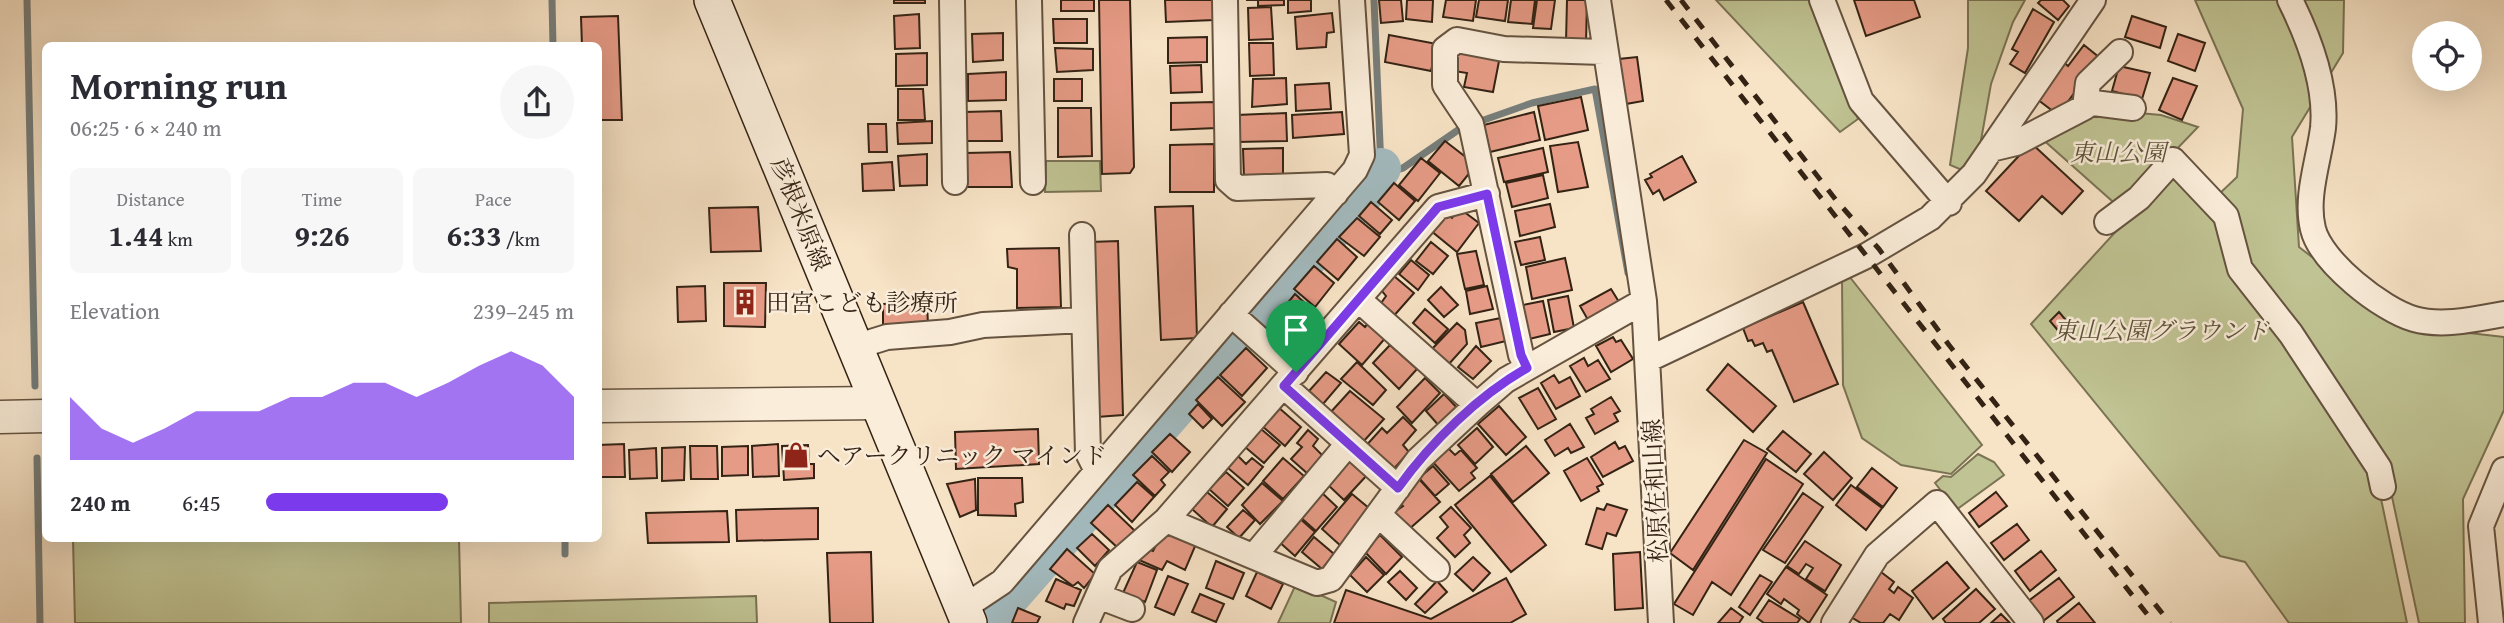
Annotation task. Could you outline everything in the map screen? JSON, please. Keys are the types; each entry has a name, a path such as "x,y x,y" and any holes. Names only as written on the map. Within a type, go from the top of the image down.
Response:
{"main road":[{"name":"彦根米原線","path":"712,0 966,616"}],"street":[{"path":"952,0 955,182"},
{"path":"1028,0 1033,182"},
{"path":"1225,0 1228,180 1237,188 1327,185 1336,193"},
{"path":"966,616 1002,582 1096,469 1241,322 1355,170 1362,155 1352,0"},
{"name":"松原佐和山線","path":"1598,0 1603,52 1644,301 1661,623"},
{"path":"1822,0 1861,101 1949,203"},
{"path":"1649,359 1917,229 1949,203 1974,174 2093,0"},
{"path":"2290,0 2301,22 2322,98 2323,126 2312,190 2313,229 2326,257 2355,283 2391,308 2413,319 2440,323 2504,314"},
{"path":"1527,368 1521,355 1471,124 1445,85 1445,49 1450,42 1457,40 1504,49 1603,52"},
{"path":"1991,149 2017,143 2085,107 2088,83 2120,52"},
{"path":"2086,102 2133,108"},
{"path":"2107,222 2140,198 2173,160 2226,216 2240,269 2291,334 2379,468 2383,487"},
{"path":"1086,623 1110,569 1166,520 1438,207 1487,194"},
{"path":"1082,236 1088,453 1096,469"},
{"path":"1359,300 1477,405"},
{"path":"1166,520 1317,583 1331,579 1418,460 1477,405 1506,380 1644,301"},
{"path":"855,346 887,337 950,332 984,325 1084,320"},
{"path":"1241,322 1348,445 1398,488"},
{"path":"602,407 879,403"},
{"path":"0,417 42,416"},
{"path":"1254,556 1348,445"},
{"path":"2491,623 2481,526 2504,470"},
{"path":"1834,623 1877,555 1937,503 2031,623"},
{"path":"1379,515 1437,569"},
{"path":"1098,596 1132,609"}],"green space":[{"path":"1716,0 1812,0 1858,119 1840,132"},
{"path":"1968,0 2025,0 2013,22 1991,84 1980,146 1962,170 1950,165 1968,48"},
{"path":"2195,0 2344,0 2343,53 2292,137 2299,247 2400,325 2504,337 2504,410 2463,499 2465,623 2419,623 2385,464 2245,268 2217,196 2237,177 2243,109"},
{"name":"東山公園","path":"2094,109 2161,115 2198,127 2120,208 2040,137"},
{"path":"1046,161 1100,161 1101,191 1045,192"},
{"name":"東山公園グラウンド","path":"2175,167 2209,202 2375,470 2407,623 2289,623 2245,562 2220,556 2031,324"},
{"path":"1849,276 1982,445 1951,474 1901,465 1862,438 1843,385 1842,280"},
{"path":"1978,454 1994,462 2004,475 1956,510 1935,483 1943,476 1951,477"},
{"path":"73,542 459,542 461,623 75,623"},
{"path":"1296,584 1336,602 1330,623 1278,623"},
{"path":"756,596 757,623 489,623 489,603"}],"building":[{"path":"894,0 925,0 925,3 894,3"},
{"path":"1061,0 1094,0 1094,11 1061,11"},
{"path":"1099,0 1130,0 1134,167 1130,173 1102,174"},
{"path":"1165,0 1213,0 1214,20 1166,22"},
{"path":"1258,0 1284,0 1284,5 1258,6"},
{"path":"1288,0 1311,0 1311,11 1288,13"},
{"path":"1379,0 1401,0 1403,21 1381,23"},
{"path":"1407,0 1433,0 1432,22 1406,19"},
{"path":"1446,0 1476,0 1473,21 1443,17"},
{"path":"1479,0 1508,0 1505,21 1476,17"},
{"path":"1511,0 1535,0 1532,24 1508,22"},
{"path":"1537,0 1555,0 1551,29 1533,28"},
{"path":"1567,0 1587,0 1586,43 1566,42"},
{"path":"1854,0 1914,0 1920,17 1866,36"},
{"path":"2041,0 2063,0 2069,6 2058,20 2038,3"},
{"path":"1271,7 1273,39 1249,40 1248,8"},
{"path":"2033,9 2054,22 2025,73 2010,64 2018,52 2012,49"},
{"path":"1332,13 1334,32 1327,33 1326,47 1297,49 1295,17"},
{"path":"919,14 920,48 895,49 894,16"},
{"path":"618,16 622,120 602,120 602,42 582,42 581,17"},
{"path":"2132,16 2166,27 2160,48 2125,37"},
{"path":"1053,19 1087,19 1087,43 1054,43"},
{"path":"1003,33 1003,60 973,62 972,34"},
{"path":"2178,34 2205,43 2195,71 2168,61"},
{"path":"1389,35 1437,44 1431,71 1385,62"},
{"path":"1207,37 1207,62 1168,63 1168,38"},
{"path":"1249,43 1273,43 1274,75 1250,76"},
{"path":"2084,45 2100,58 2058,115 2033,96 2060,59 2068,66"},
{"path":"1055,48 1093,49 1093,70 1057,72"},
{"path":"1457,50 1500,56 1493,92 1464,87 1467,73 1454,71"},
{"path":"927,53 927,85 896,86 896,54"},
{"path":"1637,57 1643,101 1626,104 1619,59"},
{"path":"1201,65 1202,92 1171,93 1170,66"},
{"path":"2119,66 2150,73 2142,99 2112,91"},
{"path":"1006,72 1006,100 968,101 968,74"},
{"path":"1286,78 1287,104 1252,107 1253,79"},
{"path":"2173,78 2197,86 2182,120 2159,110"},
{"path":"1054,79 1082,79 1082,101 1054,101"},
{"path":"1329,83 1331,109 1296,111 1295,85"},
{"path":"898,89 923,89 925,120 898,120"},
{"path":"1581,97 1588,130 1545,140 1538,106"},
{"path":"1215,102 1216,128 1171,130 1171,103"},
{"path":"1058,108 1091,108 1092,156 1058,157"},
{"path":"1001,111 1002,141 966,141 964,112"},
{"path":"1342,112 1344,134 1293,138 1292,115"},
{"path":"1534,112 1540,140 1490,152 1484,125"},
{"path":"1286,113 1287,141 1237,142 1237,115"},
{"path":"932,121 932,143 898,144 897,123"},
{"path":"868,124 886,124 887,152 869,152"},
{"path":"1445,141 1476,165 1459,186 1428,161"},
{"path":"1578,142 1588,187 1558,192 1550,146"},
{"path":"2031,143 2083,191 2062,214 2042,196 2019,221 1986,191"},
{"path":"1214,144 1214,192 1170,192 1170,145"},
{"path":"1283,148 1283,179 1244,178 1243,149"},
{"path":"1543,148 1548,172 1504,182 1498,158"},
{"path":"1010,152 1012,187 966,187 966,153"},
{"path":"927,154 927,185 900,186 898,156"},
{"path":"1682,156 1696,182 1664,200 1659,190 1653,194 1645,180 1652,177 1650,174"},
{"path":"1421,158 1440,173 1418,201 1399,185"},
{"path":"892,162 894,190 863,191 862,164"},
{"path":"1543,175 1548,198 1512,207 1506,183"},
{"path":"1394,183 1415,201 1399,220 1378,202"},
{"path":"1371,202 1392,220 1380,234 1359,216"},
{"path":"1550,204 1555,227 1520,236 1515,211"},
{"path":"1193,206 1197,338 1161,340 1155,207"},
{"path":"758,207 761,251 711,252 709,208"},
{"path":"1459,208 1479,223 1457,252 1430,230 1443,212 1452,218"},
{"path":"1357,218 1380,237 1364,256 1339,237"},
{"path":"1540,237 1545,260 1521,265 1515,242"},
{"path":"1337,239 1357,257 1338,280 1317,262"},
{"path":"1118,241 1123,415 1097,417 1090,242"},
{"path":"1431,242 1448,256 1433,274 1416,261"},
{"path":"1059,248 1061,307 1017,308 1017,269 1008,267 1007,249"},
{"path":"1476,251 1484,285 1465,289 1457,254"},
{"path":"1565,258 1572,290 1532,299 1526,267"},
{"path":"1411,260 1429,275 1418,290 1399,274"},
{"path":"1314,266 1334,283 1315,307 1294,289"},
{"path":"1394,276 1414,293 1392,318 1379,306 1386,296 1382,291"},
{"name":"田宮こども診療所","path":"724,283 766,283 765,327 724,326"},
{"path":"705,286 706,321 678,322 677,287"},
{"path":"1487,286 1493,309 1470,314 1466,291"},
{"path":"1441,287 1458,305 1444,317 1428,300"},
{"path":"1611,289 1619,302 1588,320 1580,306"},
{"path":"1295,294 1319,316 1295,342 1300,346 1291,358 1263,333"},
{"path":"1568,296 1574,328 1554,332 1548,300"},
{"path":"1543,301 1550,334 1525,340 1518,306"},
{"path":"1803,302 1838,384 1794,402 1772,350 1767,352 1763,343 1755,346 1752,340 1748,341 1743,328"},
{"path":"927,303 928,325 883,328 883,304"},
{"path":"1425,309 1448,329 1435,343 1413,323"},
{"path":"2059,312 2071,326 2061,334 2050,321"},
{"path":"1501,318 1506,341 1481,347 1476,323"},
{"path":"1370,321 1387,336 1362,365 1339,344 1359,322 1365,327"},
{"path":"1457,323 1465,330 1467,344 1448,365 1431,350"},
{"path":"1613,337 1616,342 1621,340 1633,359 1611,372 1596,346"},
{"path":"1390,345 1417,369 1399,389 1373,363"},
{"path":"1476,346 1491,361 1473,379 1458,367"},
{"path":"1246,348 1267,368 1242,396 1220,375"},
{"path":"1584,358 1588,366 1598,360 1610,379 1586,392 1570,366"},
{"path":"1357,362 1386,390 1373,405 1341,379"},
{"path":"1728,364 1776,406 1753,432 1707,390"},
{"path":"1326,372 1341,383 1323,404 1309,391"},
{"path":"1554,375 1559,383 1570,377 1580,396 1556,409 1541,383"},
{"path":"1218,377 1245,402 1222,426 1196,400"},
{"path":"1425,378 1440,393 1412,423 1397,407"},
{"path":"1538,388 1556,419 1538,429 1519,398"},
{"path":"1350,391 1384,419 1362,443 1329,414"},
{"path":"1444,394 1459,410 1440,427 1426,411"},
{"path":"1611,397 1620,411 1614,414 1618,421 1595,434 1586,418 1594,414 1591,409"},
{"path":"1198,404 1212,419 1203,428 1189,414"},
{"path":"1499,406 1526,437 1506,455 1478,424"},
{"path":"1278,407 1301,427 1285,446 1261,425"},
{"path":"1403,417 1416,430 1403,445 1409,452 1391,472 1364,448 1382,428 1387,433"},
{"path":"1570,424 1584,447 1571,453 1568,448 1555,456 1545,440"},
{"path":"1477,428 1493,447 1475,464 1458,445"},
{"path":"1038,429 1039,464 956,469 955,432"},
{"path":"1261,429 1280,445 1264,463 1245,447"},
{"path":"1308,430 1318,439 1313,446 1324,457 1308,474 1291,459 1302,447 1297,443"},
{"path":"1783,431 1811,454 1796,472 1767,449"},
{"path":"1170,434 1190,452 1172,472 1152,452"},
{"path":"1744,440 1767,453 1693,570 1670,553"},
{"path":"1615,442 1619,449 1625,446 1633,461 1603,477 1591,457"},
{"path":"624,444 625,477 602,477 602,445"},
{"path":"778,444 779,476 753,477 752,446"},
{"name":"ヘアークリニック マインド","path":"808,445 809,464 814,464 814,478 784,480 782,446"},
{"path":"690,446 717,446 718,479 691,479"},
{"path":"748,446 748,475 722,476 722,447"},
{"path":"1446,446 1455,455 1461,450 1477,468 1471,473 1475,478 1459,491 1431,460"},
{"path":"1526,446 1549,473 1513,502 1491,474"},
{"path":"685,447 684,480 662,481 662,448"},
{"path":"656,448 657,478 630,479 629,450"},
{"path":"1824,452 1852,478 1833,500 1804,474"},
{"path":"1152,456 1169,472 1161,480 1165,485 1155,496 1133,475"},
{"path":"1238,456 1246,464 1252,458 1263,467 1248,485 1228,468"},
{"path":"1283,458 1304,476 1283,499 1263,481"},
{"path":"1587,458 1603,484 1597,487 1599,491 1581,501 1564,471"},
{"path":"1350,459 1368,474 1344,500 1327,484"},
{"path":"1766,459 1803,484 1731,595 1712,582 1693,615 1674,604"},
{"path":"1433,466 1449,484 1435,496 1419,478"},
{"path":"1872,468 1897,488 1883,507 1857,487"},
{"path":"1226,472 1244,488 1228,506 1209,489"},
{"path":"1490,476 1546,545 1511,572 1455,505"},
{"path":"978,478 1022,478 1023,502 1015,504 1016,516 978,515"},
{"path":"975,479 976,510 960,517 947,484"},
{"path":"1419,479 1440,502 1408,530 1393,513 1403,506 1398,501"},
{"path":"1137,482 1154,497 1132,522 1115,505"},
{"path":"1262,483 1283,501 1260,524 1242,505"},
{"path":"1851,485 1882,508 1866,530 1836,505"},
{"path":"1320,491 1337,507 1316,531 1299,516"},
{"path":"1207,492 1227,509 1212,527 1192,509"},
{"path":"1996,492 2007,506 1979,527 1969,513"},
{"path":"1803,493 1823,507 1785,563 1763,550"},
{"path":"1352,494 1370,509 1342,547 1322,529"},
{"path":"1607,504 1627,510 1616,536 1607,533 1602,549 1586,544 1597,508 1604,510"},
{"path":"1108,505 1135,531 1118,548 1091,523"},
{"path":"1451,507 1471,528 1464,535 1470,543 1455,557 1437,538 1448,527 1440,517"},
{"path":"818,508 818,539 737,541 736,510"},
{"path":"1243,510 1255,520 1239,538 1227,527"},
{"path":"727,511 729,542 648,543 646,513"},
{"path":"1298,517 1315,532 1295,556 1277,540"},
{"path":"2017,524 2029,540 2004,560 1991,543"},
{"path":"1164,530 1196,544 1185,570 1167,561 1162,570 1139,560 1145,548 1153,551"},
{"path":"1092,534 1109,550 1095,566 1077,548"},
{"path":"1380,535 1402,557 1386,574 1364,551"},
{"path":"1314,537 1334,554 1322,569 1302,552"},
{"path":"1805,541 1841,565 1825,591 1806,579 1813,568 1806,564 1799,574 1787,566"},
{"path":"1067,549 1095,574 1084,588 1078,582 1073,586 1050,569"},
{"path":"2041,551 2056,570 2030,591 2015,571"},
{"path":"871,552 873,623 830,623 827,553"},
{"path":"1640,552 1643,608 1615,610 1613,554"},
{"path":"1366,557 1384,575 1367,592 1350,575"},
{"path":"1473,557 1490,573 1473,591 1455,574"},
{"path":"1216,561 1244,573 1233,599 1206,588"},
{"path":"1137,562 1157,570 1145,602 1123,593"},
{"path":"1947,562 1969,588 1933,619 1912,591"},
{"path":"1786,567 1827,595 1809,623 1797,614 1799,610 1784,599 1781,604 1767,594"},
{"path":"1400,571 1417,588 1406,600 1388,582"},
{"path":"1257,572 1283,584 1271,609 1246,596"},
{"path":"1881,572 1894,582 1889,589 1894,593 1898,587 1913,598 1899,620 1890,614 1883,623 1861,623 1851,617"},
{"path":"1760,575 1772,582 1750,615 1739,607"},
{"path":"1168,576 1188,584 1174,615 1155,607"},
{"path":"1506,578 1526,614 1510,623 1334,623 1346,590 1431,619"},
{"path":"2059,578 2074,597 2042,622 2027,602"},
{"path":"1056,579 1081,590 1074,606 1066,604 1064,609 1046,601"},
{"path":"1437,581 1447,592 1425,613 1415,604"},
{"path":"1976,589 1995,609 1979,623 1946,623 1943,619"},
{"path":"1200,594 1224,604 1216,622 1192,612"},
{"path":"1769,600 1800,619 1797,623 1764,623 1757,618"},
{"path":"2079,603 2095,623 2058,623 2057,621"},
{"path":"1018,608 1040,617 1037,623 1012,623"},
{"path":"1731,608 1743,617 1739,623 1718,623"},
{"path":"2001,614 2010,623 1991,623"}],"waterway":[{"path":"27,0 35,386"},
{"path":"552,0 553,42"},
{"path":"1374,0 1381,168 1392,171 1403,168 1461,128"},
{"path":"1481,121 1532,103 1595,89 1628,273"},
{"path":"1000,608 1369,188 1381,168"},
{"path":"37,458 40,623"},
{"path":"565,542 565,554"}],"railway":[{"path":"1666,0 2154,623"},
{"path":"1681,0 1836,200 1879,249 1949,345 2170,623"}],"place":[{"name":"田宮こども診療所","path":"745,302"},
{"name":"ヘアークリニック マインド","path":"796,455"}],"route":[{"path":"1487,194 1521,355 1527,368 1506,380 1477,405 1418,460 1398,488 1284,386 1296,372 1438,207 1487,194"}]}
